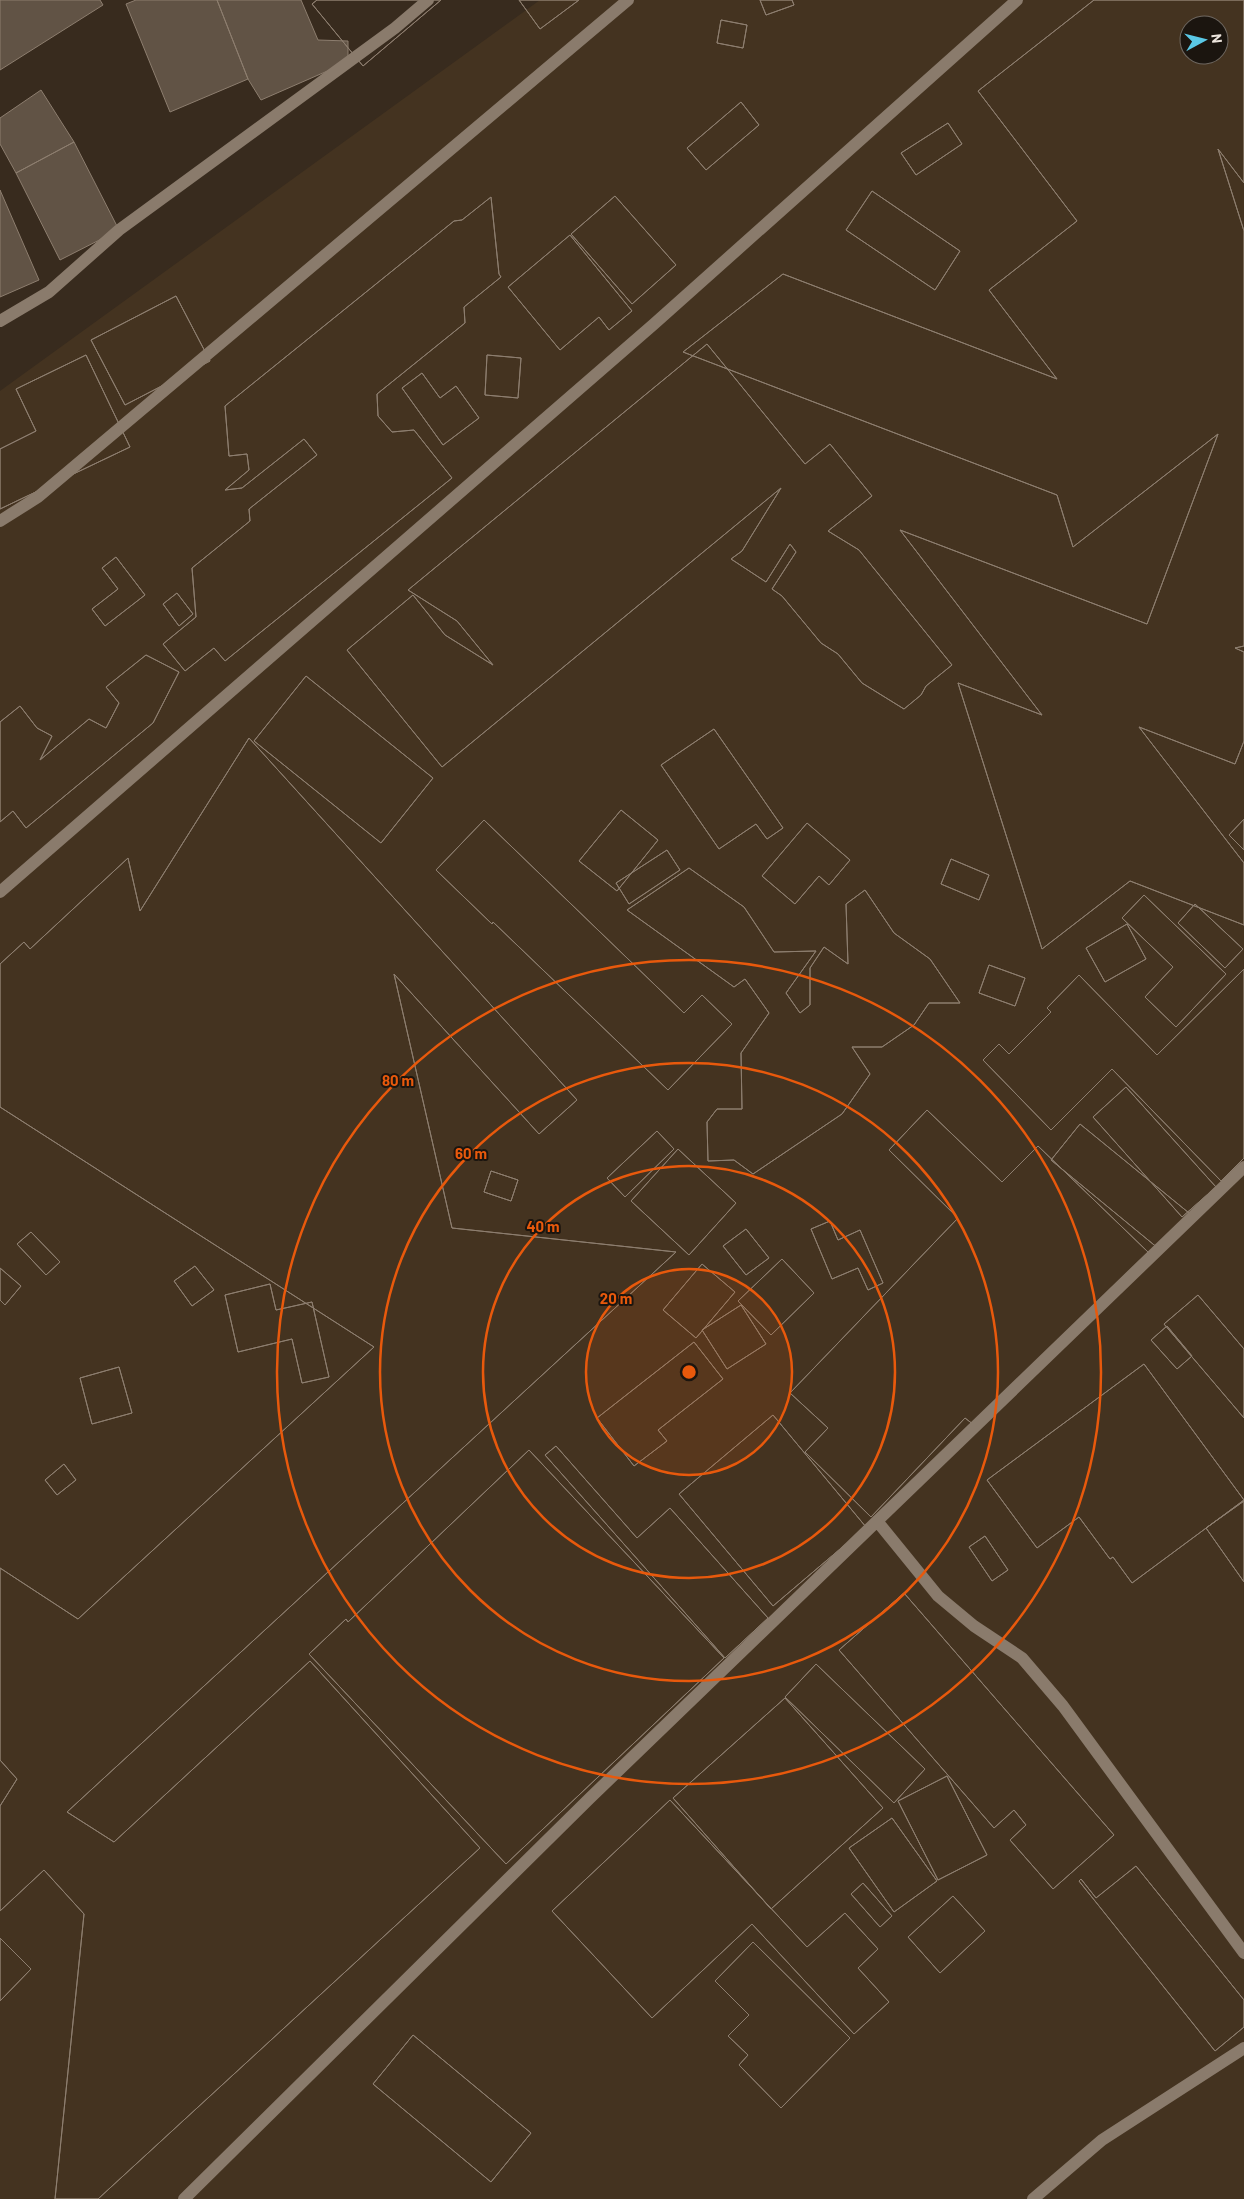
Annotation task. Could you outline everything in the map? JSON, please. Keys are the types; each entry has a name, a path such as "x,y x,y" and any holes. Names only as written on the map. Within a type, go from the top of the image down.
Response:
{"street":[{"path":"0,321 49,292 119,230 395,28 428,0"},
{"path":"0,521 38,497 628,0"},
{"path":"0,892 646,331 1017,0"},
{"path":"184,2199 590,1798 1244,1167"},
{"path":"877,1521 938,1596 974,1626 1022,1658 1063,1706 1244,1953"},
{"path":"1033,2199 1102,2140 1244,2048"}],"shaded area":[{"path":"540,0 1244,0 1244,2199 0,2199 0,391"}],"building":[{"path":"0,0 100,0 103,5 0,70"},
{"path":"136,0 217,0 248,79 170,112 126,4"},
{"path":"217,0 301,0 318,40 348,41 348,62 261,100 248,79"},
{"path":"317,0 441,0 363,66 312,4"},
{"path":"317,0 441,0 363,66 312,4"},
{"path":"519,0 579,0 540,29"},
{"path":"519,0 579,0 540,29"},
{"path":"760,0 792,0 794,5 766,15"},
{"path":"760,0 792,0 794,5 766,15"},
{"path":"1094,0 1244,0 1244,183 1218,149 1244,231 1244,646 1235,648 1244,652 1244,741 1235,764 1139,727 1244,863 1244,925 1130,881 1042,949 958,683 1042,715 900,530 1147,624 1218,434 1073,547 1057,495 683,352 783,274 1057,379 989,290 1077,221 978,91"},
{"path":"1094,0 1244,0 1244,183 1218,149 1244,231 1244,646 1235,648 1244,652 1244,741 1235,764 1139,727 1244,863 1244,925 1130,881 1042,949 958,683 1042,715 900,530 1147,624 1218,434 1073,547 1057,495 683,352 783,274 1057,379 989,290 1077,221 978,91"},
{"path":"721,20 747,25 743,48 717,43"},
{"path":"721,20 747,25 743,48 717,43"},
{"path":"41,90 74,142 16,173 0,144 0,118"},
{"path":"741,102 759,125 706,170 687,148"},
{"path":"741,102 759,125 706,170 687,148"},
{"path":"948,123 962,144 916,175 901,153"},
{"path":"948,123 962,144 916,175 901,153"},
{"path":"74,142 119,230 60,260 16,173"},
{"path":"0,190 39,280 0,297"},
{"path":"872,191 960,251 935,290 846,230"},
{"path":"872,191 960,251 935,290 846,230"},
{"path":"615,196 676,265 632,304 571,234"},
{"path":"615,196 676,265 632,304 571,234"},
{"path":"491,197 499,274 501,277 464,307 465,323 377,394 378,416 392,432 414,430 452,478 225,661 214,648 185,671 163,644 196,617 192,568 250,521 249,509 317,455 304,439 242,488 225,490 249,470 247,454 229,456 225,406 454,221 462,220"},
{"path":"491,197 499,274 501,277 464,307 465,323 377,394 378,416 392,432 414,430 452,478 225,661 214,648 185,671 163,644 196,617 192,568 250,521 249,509 317,455 304,439 242,488 225,490 249,470 247,454 229,456 225,406 454,221 462,220"},
{"path":"570,235 632,311 609,330 599,317 560,350 508,287"},
{"path":"570,235 632,311 609,330 599,317 560,350 508,287"},
{"path":"176,296 210,361 125,405 91,340"},
{"path":"176,296 210,361 125,405 91,340"},
{"path":"707,344 805,464 830,444 872,496 828,531 859,550 952,665 926,686 921,695 904,709 862,683 838,654 821,643 782,596 772,589 796,552 790,544 766,582 731,559 742,551 781,488 442,767 347,650 413,595 445,635 493,665 457,621 408,590"},
{"path":"707,344 805,464 830,444 872,496 828,531 859,550 952,665 926,686 921,695 904,709 862,683 838,654 821,643 782,596 772,589 796,552 790,544 766,582 731,559 742,551 781,488 442,767 347,650 413,595 445,635 493,665 457,621 408,590"},
{"path":"86,355 130,447 0,509 0,449 36,431 16,389"},
{"path":"86,355 130,447 0,509 0,449 36,431 16,389"},
{"path":"487,355 521,358 518,398 485,395"},
{"path":"487,355 521,358 518,398 485,395"},
{"path":"422,373 440,398 456,386 479,418 443,445 402,388"},
{"path":"422,373 440,398 456,386 479,418 443,445 402,388"},
{"path":"116,557 145,595 105,626 92,609 118,589 102,568"},
{"path":"116,557 145,595 105,626 92,609 118,589 102,568"},
{"path":"177,593 193,614 179,626 163,604"},
{"path":"177,593 193,614 179,626 163,604"},
{"path":"146,655 179,672 153,723 26,828 13,811 0,822 0,722 20,706 37,728 52,736 40,760 89,719 106,728 119,703 106,687"},
{"path":"146,655 179,672 153,723 26,828 13,811 0,822 0,722 20,706 37,728 52,736 40,760 89,719 106,728 119,703 106,687"},
{"path":"306,676 433,778 381,843 254,741"},
{"path":"306,676 433,778 381,843 254,741"},
{"path":"714,729 783,828 767,839 756,824 719,849 661,765"},
{"path":"714,729 783,828 767,839 756,824 719,849 661,765"},
{"path":"249,738 577,1100 539,1134 394,974 452,1228 676,1252 67,1812 114,1842 310,1661 480,1848 98,2199 55,2199 84,1914 44,1870 0,1911 0,1806 17,1779 0,1760 0,1568 78,1619 374,1347 0,1107 0,964 24,942 30,949 128,858 140,911"},
{"path":"249,738 577,1100 539,1134 394,974 452,1228 676,1252 67,1812 114,1842 310,1661 480,1848 98,2199 55,2199 84,1914 44,1870 0,1911 0,1806 17,1779 0,1760 0,1568 78,1619 374,1347 0,1107 0,964 24,942 30,949 128,858 140,911"},
{"path":"621,810 658,840 617,891 579,861"},
{"path":"621,810 658,840 617,891 579,861"},
{"path":"1244,819 1244,850 1229,835"},
{"path":"1244,819 1244,850 1229,835"},
{"path":"484,820 684,1013 702,995 732,1024 668,1090 436,870"},
{"path":"484,820 684,1013 702,995 732,1024 668,1090 436,870"},
{"path":"807,823 850,860 829,885 819,876 795,904 762,876"},
{"path":"807,823 850,860 829,885 819,876 795,904 762,876"},
{"path":"667,850 680,870 629,904 616,883"},
{"path":"667,850 680,870 629,904 616,883"},
{"path":"951,859 989,875 979,900 941,884"},
{"path":"951,859 989,875 979,900 941,884"},
{"path":"689,868 744,907 774,952 816,951 786,993 800,1013 810,1005 810,968 824,947 848,964 846,904 865,890 894,933 930,959 960,1003 929,1003 914,1025 882,1047 852,1047 870,1074 842,1114 753,1174 734,1160 708,1161 707,1122 717,1109 742,1109 741,1053 769,1013 745,979 734,987 627,910"},
{"path":"689,868 744,907 774,952 816,951 786,993 800,1013 810,1005 810,968 824,947 848,964 846,904 865,890 894,933 930,959 960,1003 929,1003 914,1025 882,1047 852,1047 870,1074 842,1114 753,1174 734,1160 708,1161 707,1122 717,1109 742,1109 741,1053 769,1013 745,979 734,987 627,910"},
{"path":"1144,895 1226,974 1176,1027 1145,997 1173,967 1122,918"},
{"path":"1144,895 1226,974 1176,1027 1145,997 1173,967 1122,918"},
{"path":"1195,904 1243,949 1225,968 1178,923"},
{"path":"1195,904 1243,949 1225,968 1178,923"},
{"path":"1127,924 1146,959 1105,982 1086,948"},
{"path":"1127,924 1146,959 1105,982 1086,948"},
{"path":"989,965 1025,978 1015,1006 979,993"},
{"path":"989,965 1025,978 1015,1006 979,993"},
{"path":"1244,969 1244,1158 1221,1181 1112,1069 1051,1130 983,1060 999,1044 1009,1054 1051,1012 1047,1008 1079,975 1157,1055"},
{"path":"1244,969 1244,1158 1221,1181 1112,1069 1051,1130 983,1060 999,1044 1009,1054 1051,1012 1047,1008 1079,975 1157,1055"},
{"path":"1126,1087 1216,1187 1182,1217 1093,1117"},
{"path":"1126,1087 1216,1187 1182,1217 1093,1117"},
{"path":"927,1110 1002,1182 1038,1146 1148,1252 974,1425 965,1418 871,1517 805,1452 828,1428 790,1393 958,1218 889,1150"},
{"path":"927,1110 1002,1182 1038,1146 1148,1252 974,1425 965,1418 871,1517 805,1452 828,1428 790,1393 958,1218 889,1150"},
{"path":"1080,1124 1189,1213 1159,1249 1051,1160"},
{"path":"1080,1124 1189,1213 1159,1249 1051,1160"},
{"path":"657,1131 674,1149 625,1197 607,1178"},
{"path":"657,1131 674,1149 625,1197 607,1178"},
{"path":"678,1149 736,1203 689,1255 631,1201"},
{"path":"678,1149 736,1203 689,1255 631,1201"},
{"path":"491,1171 518,1180 511,1201 484,1192"},
{"path":"491,1171 518,1180 511,1201 484,1192"},
{"path":"830,1221 838,1240 860,1230 883,1283 868,1290 858,1268 832,1279 811,1229"},
{"path":"830,1221 838,1240 860,1230 883,1283 868,1290 858,1268 832,1279 811,1229"},
{"path":"746,1229 769,1258 746,1275 723,1246"},
{"path":"746,1229 769,1258 746,1275 723,1246"},
{"path":"31,1232 60,1262 46,1275 17,1244"},
{"path":"31,1232 60,1262 46,1275 17,1244"},
{"path":"782,1259 814,1293 771,1335 738,1301"},
{"path":"782,1259 814,1293 771,1335 738,1301"},
{"path":"702,1264 735,1292 696,1338 663,1310"},
{"path":"702,1264 735,1292 696,1338 663,1310"},
{"path":"195,1266 214,1290 192,1306 174,1281"},
{"path":"195,1266 214,1290 192,1306 174,1281"},
{"path":"0,1268 21,1286 5,1305 0,1300"},
{"path":"0,1268 21,1286 5,1305 0,1300"},
{"path":"270,1284 276,1310 312,1302 329,1377 302,1383 292,1339 238,1352 225,1295"},
{"path":"270,1284 276,1310 312,1302 329,1377 302,1383 292,1339 238,1352 225,1295"},
{"path":"1198,1295 1244,1349 1244,1418 1164,1324"},
{"path":"1198,1295 1244,1349 1244,1418 1164,1324"},
{"path":"741,1305 766,1344 727,1369 702,1330"},
{"path":"741,1305 766,1344 727,1369 702,1330"},
{"path":"1167,1326 1192,1356 1177,1369 1151,1340"},
{"path":"1167,1326 1192,1356 1177,1369 1151,1340"},
{"path":"694,1342 723,1379 658,1430 667,1441 634,1466 597,1418"},
{"path":"694,1342 723,1379 658,1430 667,1441 634,1466 597,1418"},
{"path":"1144,1364 1244,1500 1132,1583 1113,1557 1110,1559 1079,1517 1037,1548 987,1480"},
{"path":"1144,1364 1244,1500 1132,1583 1113,1557 1110,1559 1079,1517 1037,1548 987,1480"},
{"path":"119,1367 132,1413 92,1424 80,1378"},
{"path":"119,1367 132,1413 92,1424 80,1378"},
{"path":"773,1415 866,1527 773,1606 679,1494"},
{"path":"773,1415 866,1527 773,1606 679,1494"},
{"path":"556,1446 637,1538 670,1508 768,1618 725,1658 545,1455"},
{"path":"556,1446 637,1538 670,1508 768,1618 725,1658 545,1455"},
{"path":"529,1450 724,1658 506,1864 309,1654 346,1619 348,1622"},
{"path":"529,1450 724,1658 506,1864 309,1654 346,1619 348,1622"},
{"path":"64,1464 76,1480 57,1495 45,1480"},
{"path":"64,1464 76,1480 57,1495 45,1480"},
{"path":"1244,1501 1244,1582 1206,1528"},
{"path":"1244,1501 1244,1582 1206,1528"},
{"path":"985,1536 1008,1570 992,1581 969,1547"},
{"path":"985,1536 1008,1570 992,1581 969,1547"},
{"path":"904,1593 1114,1835 1053,1889 1010,1840 1026,1825 1014,1810 994,1828 839,1650"},
{"path":"904,1593 1114,1835 1053,1889 1010,1840 1026,1825 1014,1810 994,1828 839,1650"},
{"path":"816,1664 925,1769 894,1803 785,1697"},
{"path":"816,1664 925,1769 894,1803 785,1697"},
{"path":"785,1698 883,1808 771,1909 673,1798"},
{"path":"785,1698 883,1808 771,1909 673,1798"},
{"path":"947,1776 987,1855 938,1880 898,1801"},
{"path":"947,1776 987,1855 938,1880 898,1801"},
{"path":"670,1800 807,1947 845,1913 878,1949 858,1968 889,2002 854,2034 752,1924 652,2018 552,1911"},
{"path":"670,1800 807,1947 845,1913 878,1949 858,1968 889,2002 854,2034 752,1924 652,2018 552,1911"},
{"path":"892,1818 937,1881 894,1912 849,1848"},
{"path":"892,1818 937,1881 894,1912 849,1848"},
{"path":"1136,1866 1244,2000 1244,2027 1215,2051 1079,1881 1081,1879 1096,1898"},
{"path":"1136,1866 1244,2000 1244,2027 1215,2051 1079,1881 1081,1879 1096,1898"},
{"path":"863,1883 892,1916 880,1927 851,1894"},
{"path":"863,1883 892,1916 880,1927 851,1894"},
{"path":"953,1896 985,1931 940,1973 908,1937"},
{"path":"953,1896 985,1931 940,1973 908,1937"},
{"path":"0,1938 31,1969 0,2001"},
{"path":"0,1938 31,1969 0,2001"},
{"path":"753,1942 850,2038 781,2108 739,2065 748,2055 728,2036 749,2015 715,1981"},
{"path":"753,1942 850,2038 781,2108 739,2065 748,2055 728,2036 749,2015 715,1981"},
{"path":"413,2035 531,2133 491,2182 373,2084"},
{"path":"413,2035 531,2133 491,2182 373,2084"}]}
